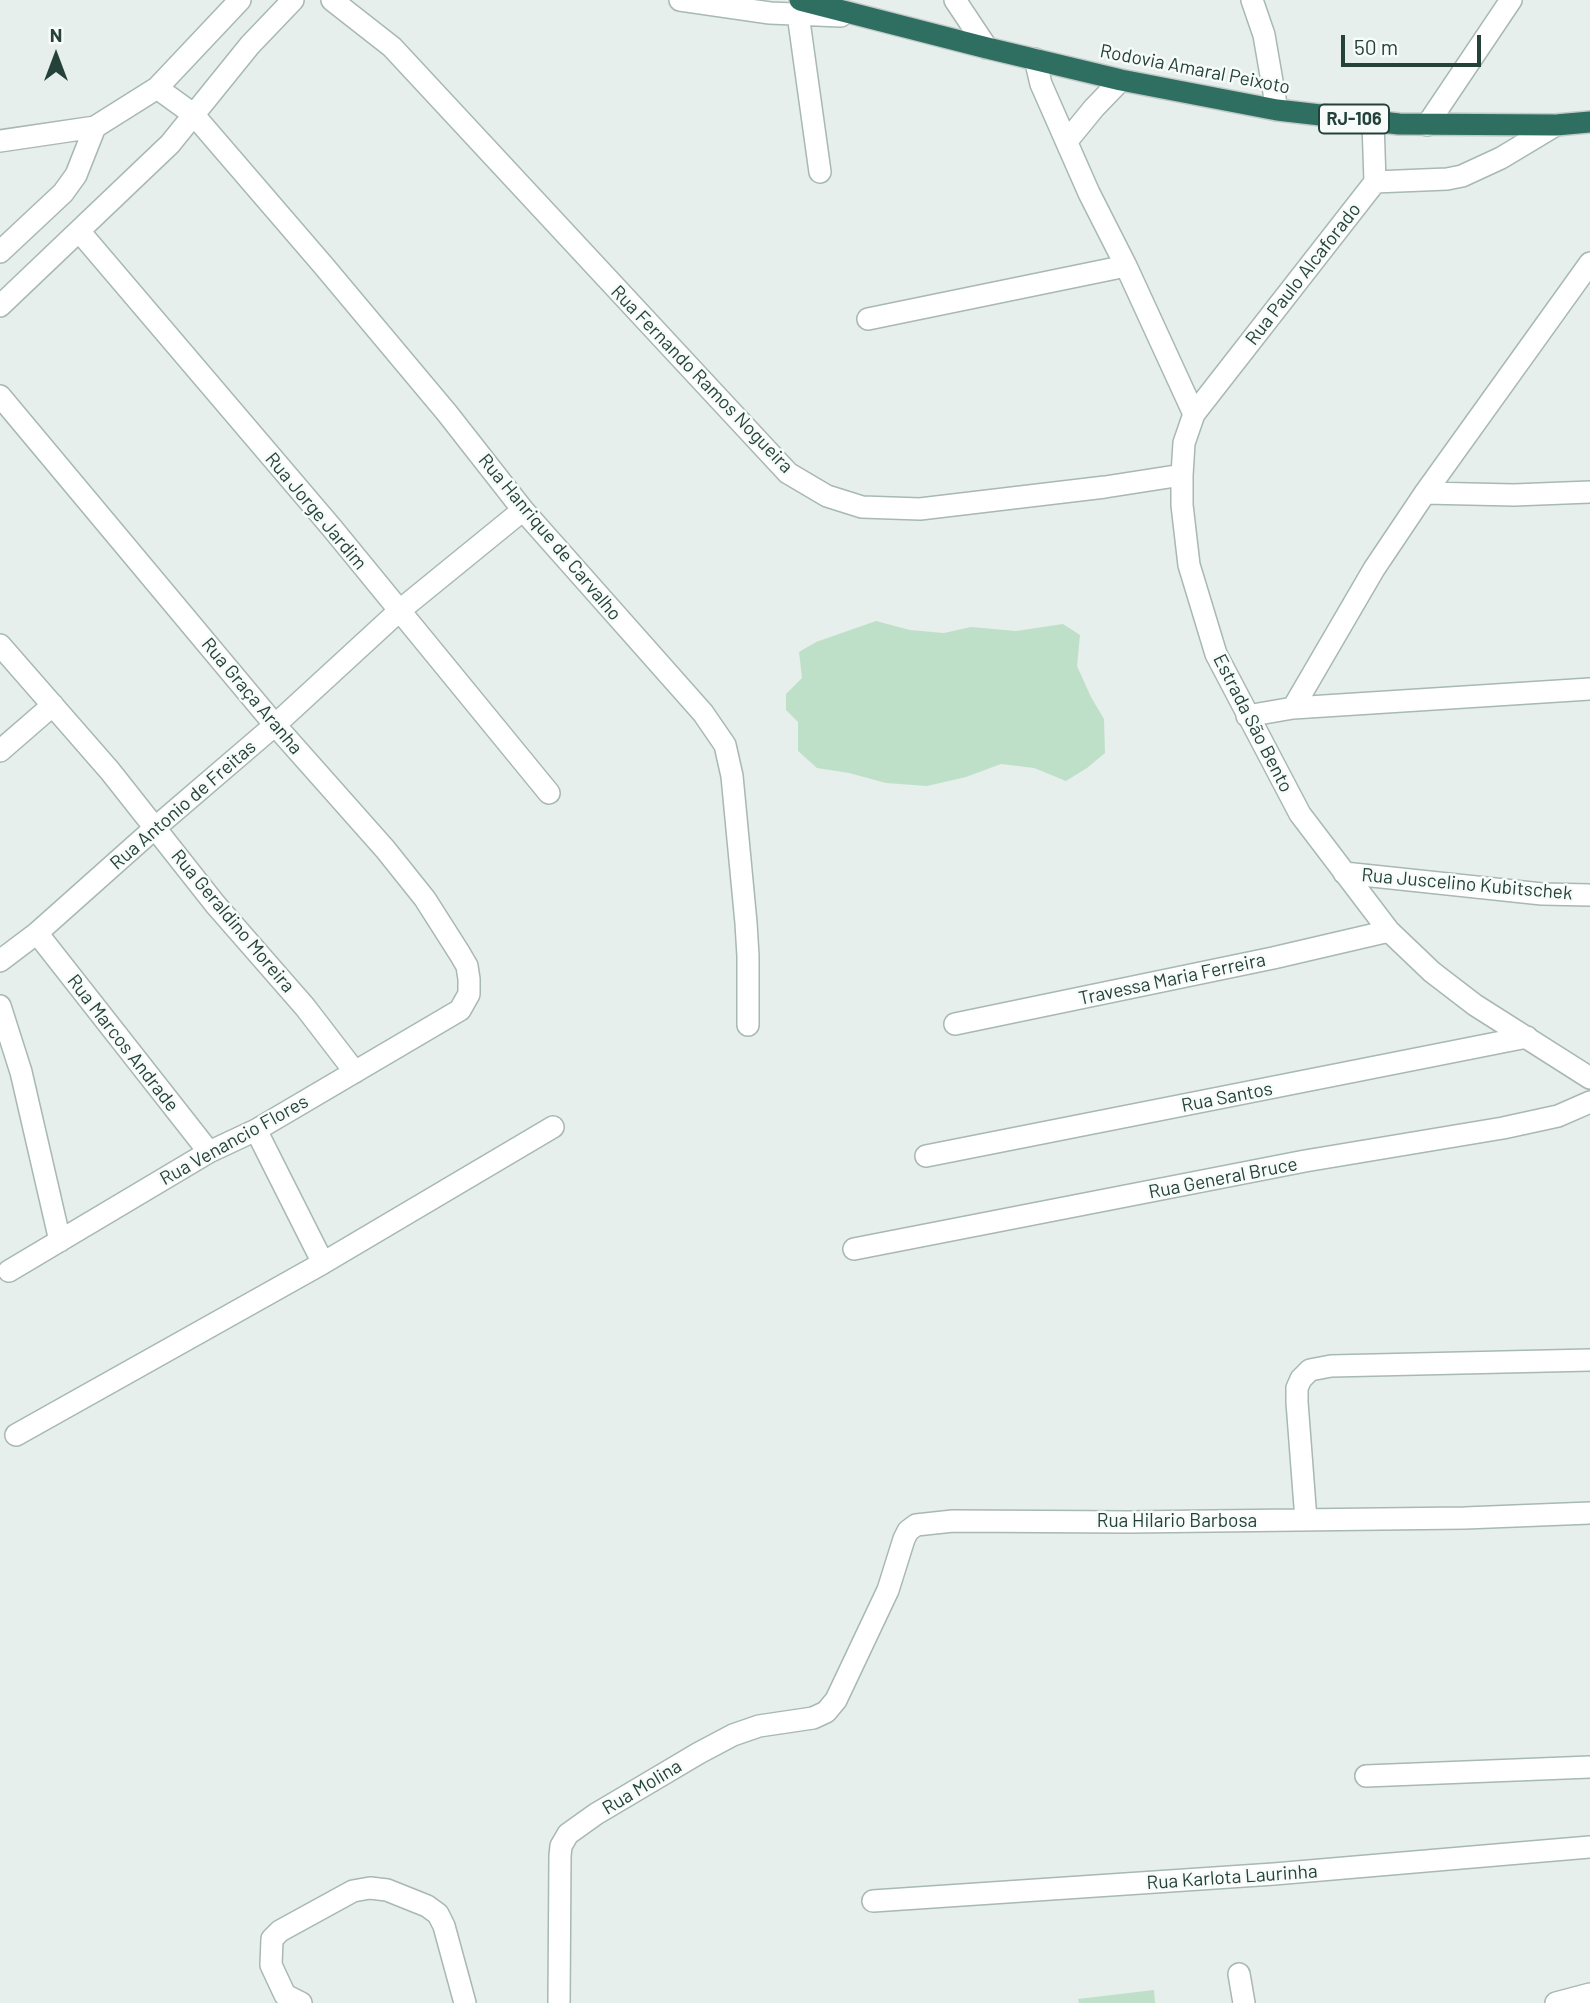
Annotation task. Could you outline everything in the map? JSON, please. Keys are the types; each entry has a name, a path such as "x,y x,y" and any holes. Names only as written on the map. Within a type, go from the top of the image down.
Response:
{"highway":[{"name":"Rodovia Amaral Peixoto","path":"799,7 870,18 1121,80 1277,110 1373,122 1427,125 1556,125 1590,122"}],"street":[{"path":"0,141 95,127 157,88 240,0"},
{"path":"0,306 170,144 250,45 293,0"},
{"name":"Rua Fernando Ramos Nogueira","path":"332,0 392,47 788,473 827,496 862,507 920,509 1182,475"},
{"path":"680,0 770,13 799,7 820,172"},
{"path":"955,0 987,48"},
{"path":"1252,0 1264,36 1277,110"},
{"path":"1427,125 1511,0"},
{"path":"221,21 250,45"},
{"path":"1035,59 1041,84 1089,192 1194,414"},
{"path":"1067,141 1121,80"},
{"name":"Rua Hanrique de Carvalho","path":"157,88 193,114 447,413 523,510 703,713 725,745 732,776 746,922 748,1025"},
{"path":"1373,122 1376,182 1462,176 1501,158 1556,125"},
{"path":"0,252 63,193 76,175 95,127"},
{"name":"Rua Paulo Alcaforado","path":"1194,414 1376,182"},
{"name":"Rua Jorge Jardim","path":"79,232 323,517 549,793"},
{"path":"1293,708 1374,569 1426,493 1582,286 1590,263"},
{"path":"868,319 1126,266"},
{"name":"Rua Graça Aranha","path":"0,396 275,725 385,849 425,899 467,966 469,994 460,1010"},
{"name":"Estrada São Bento","path":"1194,414 1184,443 1182,475 1182,505 1189,565 1216,654 1300,814 1389,931 1432,972 1475,1005 1590,1078"},
{"path":"1426,493 1514,495 1590,492"},
{"name":"Rua Antonio de Freitas","path":"0,961 37,933 275,725 400,611 523,510"},
{"name":"Rua Geraldino Moreira","path":"0,645 156,827 215,904 305,1007 355,1072"},
{"path":"1247,716 1293,708 1590,689"},
{"path":"0,751 53,705"},
{"name":"Rua Juscelino Kubitschek","path":"1344,873 1542,894 1590,895"},
{"name":"Travessa Maria Ferreira","path":"955,1024 1260,961 1389,931"},
{"name":"Rua Marcos Andrade","path":"37,933 209,1152"},
{"path":"0,1006 20,1072 60,1241"},
{"name":"Rua Venancio Flores","path":"9,1271 209,1152 256,1130 460,1010"},
{"name":"Rua Santos","path":"926,1156 1527,1037"},
{"name":"Rua General Bruce","path":"854,1249 1304,1161 1503,1128 1559,1116 1590,1102"},
{"path":"16,1435 323,1263 553,1127"},
{"path":"256,1130 323,1263"},
{"path":"1306,1520 1297,1388 1310,1370 1331,1366 1590,1360"},
{"name":"Rua Hilario Barbosa","path":"855,1663 888,1590 904,1539 908,1531 916,1525 953,1521 1306,1520 1590,1513"},
{"name":"Rua Molina","path":"559,2003 560,1856 561,1846 568,1834 618,1801 733,1735 759,1727 813,1718 825,1712 836,1700 855,1663"},
{"path":"1366,1776 1590,1767"},
{"name":"Rua Karlota Laurinha","path":"873,1900 1261,1875 1590,1847"},
{"path":"286,2000 271,1965 272,1939 280,1931 353,1891 370,1888 387,1890 427,1906 438,1914 465,2003"},
{"path":"1239,1974 1244,2003"},
{"path":"1556,2003 1590,1994"}],"green space":[{"path":"876,621 910,630 944,633 971,627 1016,631 1063,624 1080,635 1077,666 1104,719 1105,753 1066,781 1034,768 1001,764 966,777 927,786 886,783 817,768 798,751 798,722 786,710 786,694 802,678 799,652 816,642"},
{"path":"1154,1990 1155,2003 1079,2003 1078,1999"}]}
